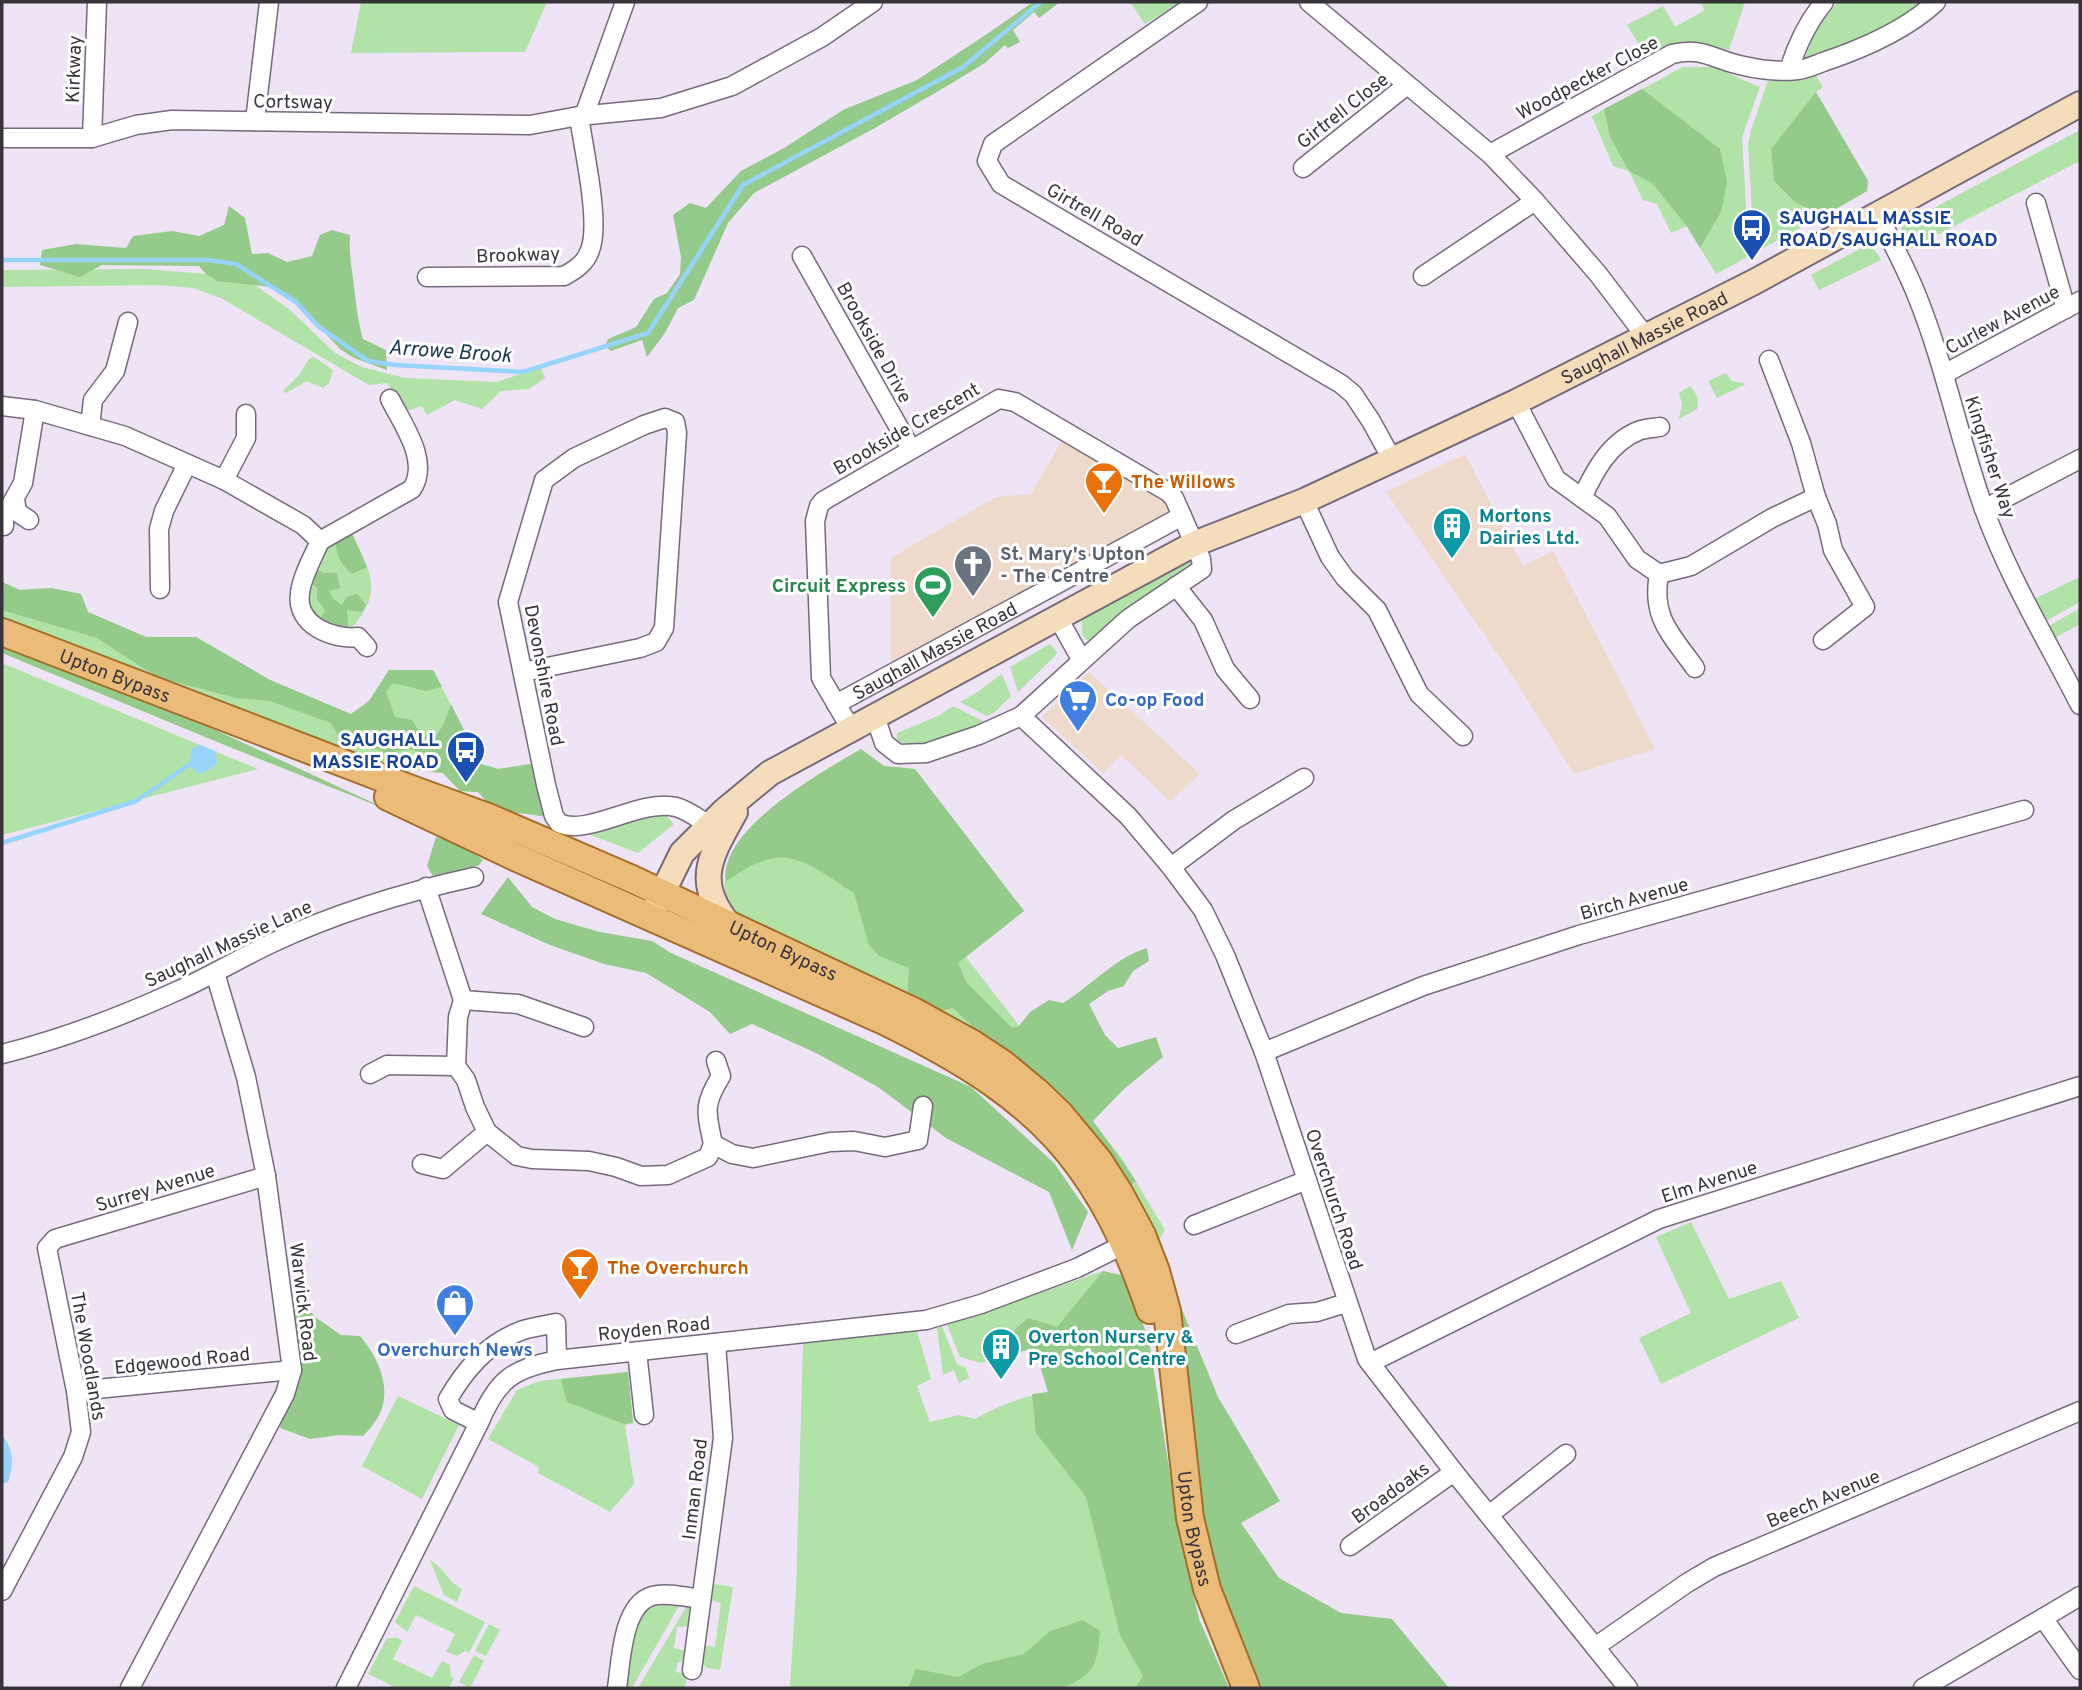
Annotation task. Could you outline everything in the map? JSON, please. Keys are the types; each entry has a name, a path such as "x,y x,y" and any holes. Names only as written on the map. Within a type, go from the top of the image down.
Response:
{"main road":[{"name":"Saughall Massie Road","path":"663,908 708,828 770,773 1194,544 1247,521 1304,501 1516,402 1754,282 2080,104"},
{"name":"Upton Bypass","path":"2,632 229,719 515,857 663,908 730,926 913,1012 973,1044 1002,1063 1060,1114 1099,1161 1120,1194 1133,1240"},
{"path":"730,926 711,897 708,873 716,846 746,793"},
{"name":"Upton Bypass","path":"663,908 756,966 817,990 931,1044 983,1075 1023,1106 1057,1139 1082,1169 1105,1207 1156,1271 1167,1311 1190,1518 1208,1589 1246,1688"}],"street":[{"name":"Kirkway","path":"92,138 97,2"},
{"path":"255,121 269,2"},
{"path":"581,116 625,2"},
{"name":"Cortsway","path":"2,138 92,138 136,125 172,120 530,125 581,116 662,108 732,86 822,37 873,2"},
{"name":"Girtrell Road","path":"1198,2 993,144 987,161 1001,184 1348,388 1371,421 1393,461"},
{"path":"1789,70 1811,18 1824,2"},
{"name":"Woodpecker Close","path":"1490,154 1672,54 1687,50 1701,51 1738,65 1763,70 1799,70 1859,50 1899,28 1936,2"},
{"path":"1317,4 1407,85 1490,154 1535,201 1614,294 1646,337"},
{"name":"Girtrell Close","path":"1303,167 1407,85"},
{"name":"Brookway","path":"427,277 564,276 582,264 590,253 594,240 581,116"},
{"path":"1423,275 1535,201"},
{"path":"2036,203 2073,305"},
{"name":"Kingfisher Way","path":"1878,215 1917,295 1944,374 1983,509 1996,542 2080,705"},
{"name":"Brookside Drive","path":"802,256 911,449"},
{"name":"Curlew Avenue","path":"1944,374 2073,305"},
{"path":"90,426 93,400 115,371 128,323"},
{"path":"1769,360 1801,443 1833,550 1865,607 1823,640"},
{"path":"367,648 358,637 344,639 318,630 308,620 299,595 320,541 412,489 418,480 417,455 390,398"},
{"name":"Brookside Crescent","path":"851,729 821,678 817,512 822,500 999,399 1008,399 1168,492 1174,498 1194,544"},
{"path":"1516,402 1556,479 1607,516 1637,559 1659,574 1691,566 1772,518 1816,497"},
{"path":"2,407 35,410 125,436 224,480 303,525 320,541"},
{"path":"4,526 4,517 23,483 35,410"},
{"path":"224,480 246,438 246,414"},
{"name":"Devonshire Road","path":"523,672 640,648 656,642 664,628 677,433 675,422 665,418 644,425 574,458 544,480 508,602 523,672 554,816 565,826 576,827 633,811 662,806 676,807 708,828"},
{"path":"1582,498 1597,466 1616,446 1638,431 1660,427"},
{"path":"1983,509 2080,459"},
{"path":"160,589 159,528 164,511 187,464"},
{"path":"15,499 17,512 29,520"},
{"path":"1304,501 1330,557 1345,578 1377,610 1419,694 1463,736"},
{"name":"Saughall Massie Road","path":"836,704 1182,516"},
{"name":"Saughall Massie Road","path":"875,716 884,743 898,754 908,755 944,748 1021,716 1128,619 1202,569 1194,544"},
{"path":"1659,574 1655,594 1658,612 1695,668"},
{"path":"1176,586 1203,620 1225,669 1250,699"},
{"path":"1058,618 1081,659"},
{"name":"Overchurch Road","path":"1021,716 1128,817 1203,910 1264,1052 1346,1303 1370,1363 1628,1688"},
{"path":"1171,867 1234,820 1304,778"},
{"name":"Birch Avenue","path":"1264,1052 1423,986 1579,935 2024,810"},
{"name":"Saughall Massie Lane","path":"2,1054 57,1040 176,992 271,943 324,921 426,887 474,877"},
{"path":"426,887 463,1000 458,1017 456,1066 466,1080 475,1108 487,1132 517,1156 532,1160 589,1161 641,1176 668,1175 694,1164 708,1157 713,1144 706,1110 711,1093 721,1076 716,1060"},
{"name":"Warwick Road","path":"130,1688 285,1394 292,1370 266,1176 246,1077 215,973"},
{"path":"463,1000 518,1004 584,1027"},
{"path":"370,1074 387,1065 456,1066"},
{"name":"Elm Avenue","path":"1370,1363 1658,1219 2080,1086"},
{"path":"713,1144 732,1154 753,1158 830,1143 854,1141 885,1147 918,1140 923,1106"},
{"path":"422,1164 443,1169 487,1132"},
{"name":"Surrey Avenue","path":"55,1239 266,1176"},
{"path":"1194,1225 1307,1180"},
{"name":"The Woodlands","path":"2,1591 73,1457 81,1432 76,1391 47,1248 55,1239"},
{"name":"Royden Road","path":"346,1688 490,1398 509,1377 531,1365 557,1360 926,1320 981,1304 1065,1273 1133,1240"},
{"path":"1236,1334 1289,1314 1317,1312 1346,1303"},
{"path":"479,1423 453,1410 448,1399 464,1372 489,1348 519,1331 556,1324 557,1360"},
{"name":"Inman Road","path":"692,1671 723,1438 716,1343"},
{"path":"637,1352 644,1415"},
{"name":"Edgewood Road","path":"76,1391 292,1370"},
{"name":"Beech Avenue","path":"1595,1647 1714,1567 2080,1411"},
{"path":"1489,1515 1566,1454"},
{"name":"Broadoaks","path":"1350,1546 1454,1472"},
{"path":"617,1688 627,1626 630,1615 638,1605 652,1596 701,1599"},
{"path":"1923,1688 2080,1596"},
{"path":"2043,1618 2080,1670"}],"shaded area":[{"path":"1062,441 1164,500 1171,510 1105,549 891,665 891,558 996,497 1031,494"},
{"path":"1465,454 1523,566 1553,551 1655,749 1574,774 1510,672 1386,492"},
{"path":"1089,672 1200,774 1170,801 1121,755 1103,773 1042,717"}],"green space":[{"path":"361,2 547,2 525,52 351,53"},
{"path":"1033,2 1060,2 1039,18 1034,12 1013,30 1020,42 1008,48 1005,45 985,63 947,86 754,193 728,223 694,300 678,308 665,333 647,357 642,340 611,351 605,346 608,339 636,327 654,299 667,293 680,274 681,257 673,215 690,203 706,208 741,171 784,148 843,110 917,80"},
{"path":"1130,2 1181,2 1145,24"},
{"path":"1700,2 1745,2 1729,50 1706,45 1687,46 1648,59 1627,25 1663,6 1675,27 1705,10"},
{"path":"1838,2 1923,2 1911,12 1869,35 1810,59 1805,57 1818,26"},
{"path":"1683,67 1713,67 1760,87 1742,137 1749,256 1716,274 1687,226 1671,233 1657,204 1643,200 1629,171 1613,166 1592,116"},
{"path":"1816,75 1823,87 1816,92 1868,181 1867,191 1758,251 1754,245 1748,145 1751,130 1768,81 1795,81"},
{"path":"1642,89 1720,149 1727,182 1721,212 1700,248 1686,225 1652,183 1629,171 1610,137 1604,109"},
{"path":"1816,92 1868,181 1867,191 1824,216 1795,202 1774,181 1771,149"},
{"path":"2080,130 2080,161 1908,250 1901,234 1902,225"},
{"path":"229,206 245,218 252,254 268,253 287,262 312,256 320,235 332,230 350,235 351,263 363,339 386,350 387,370 354,358 340,349 296,302 272,287 217,281 199,266 102,265 80,277 40,265 42,250 76,244 126,248 133,236 172,231 199,236 224,225"},
{"path":"1865,246 1875,251 1881,260 1819,290 1811,275"},
{"path":"144,269 249,281 289,309 335,353 362,367 405,378 497,382 541,367 545,378 529,389 501,391 482,409 455,400 427,415 422,406 407,411 387,383 369,385 221,298 193,288 159,285 2,287 2,270"},
{"path":"314,357 333,370 329,383 323,388 307,381 286,393 283,391 299,375 309,359"},
{"path":"1726,373 1732,381 1746,384 1717,398 1708,381"},
{"path":"1690,386 1697,397 1697,409 1679,419 1682,404 1679,393"},
{"path":"351,531 368,571 371,593 368,604 349,631 314,617 307,600 307,589 328,544"},
{"path":"352,534 367,567 352,574 339,558 336,538"},
{"path":"1192,560 1194,565 1136,601 1094,639 1087,640 1082,635 1082,620"},
{"path":"315,568 323,573 337,573 340,588 329,591 333,599 342,605 347,597 357,594 366,605 362,612 347,610 348,626 343,634 319,622 325,610 317,599 317,588 310,581"},
{"path":"2080,577 2080,602 2046,621 2034,599"},
{"path":"2,582 20,590 51,588 81,594 88,612 146,637 196,637 270,680 351,714 369,701 389,670 433,670 481,764 498,769 531,764 494,810 478,792 460,791 443,773 413,770 408,773 307,740 2,620"},
{"path":"2,582 20,590 51,588 81,594 88,612 146,637 196,637 270,680 351,714 369,701 389,670 433,670 442,687 426,691 393,683 386,692 395,717 412,720 420,733 433,739 443,726 451,704 481,764 498,769 531,764 549,817 494,810 478,792 460,791 443,773 433,772 423,752 408,749 389,753 365,746 344,746 331,723 270,701 236,698 157,677 97,638 2,610"},
{"path":"2080,608 2080,624 2055,638 2049,626"},
{"path":"2,641 183,715 393,812 2,653"},
{"path":"1050,644 1057,652 1056,655 1018,692 1010,667"},
{"path":"2,663 258,769 2,835"},
{"path":"1002,674 1011,696 995,712 987,716 960,702 976,693"},
{"path":"953,706 987,723 933,744 897,741 897,733 938,716"},
{"path":"861,749 884,766 915,769 1024,911 966,957 1123,1160 1165,1230 1156,1244 1127,1188 745,921 730,902 725,889 727,867 737,846 753,825 797,789"},
{"path":"861,749 884,766 915,769 1024,911 958,963 966,982 1012,1028 1019,1026 1030,1012 1049,1000 1063,1003 1114,965 1147,948 1149,961 1133,971 1124,986 1108,991 1089,1004 1105,1035 1118,1048 1156,1037 1163,1057 1124,1089 1093,1121 1136,1181 1127,1188 1026,1077 953,1008 935,1012 907,1002 909,968 879,956 869,945 854,893 817,869 786,858 762,861 726,881 727,864 735,847 765,813 805,783"},
{"path":"654,815 666,816 674,824 638,853 585,833"},
{"path":"436,837 464,847 483,860 479,865 434,878 427,866"},
{"path":"508,877 532,907 555,919 600,932 652,941 671,953 971,1087 1054,1163 1088,1212 1072,1250 1049,1192 946,1138 878,1087 816,1053 752,1024 730,1034 710,1012 646,973 604,964 550,945 481,914"},
{"path":"1691,1222 1729,1299 1781,1281 1799,1318 1661,1384 1639,1338 1691,1313 1656,1237"},
{"path":"1103,1271 1124,1276 1149,1340 1180,1540 1199,1619 1229,1688 790,1688 796,1590 803,1342 917,1331 931,1379 917,1386 930,1422 959,1415 975,1419 1011,1402 1048,1392 1034,1348 981,1363 960,1357 947,1325"},
{"path":"1103,1271 1124,1276 1149,1340 1180,1540 1199,1619 1229,1688 1135,1688 1143,1676 1120,1635 1086,1497 1036,1433 1032,1394 1048,1392 1035,1348 1016,1353 1010,1334 1028,1318 1057,1327"},
{"path":"306,1306 315,1317 341,1335 360,1336 378,1365 384,1387 382,1409 363,1436 339,1435 310,1439 280,1428 286,1402 300,1381 301,1366 293,1336 291,1311"},
{"path":"1181,1307 1218,1397 1280,1501 1241,1523 1279,1578 1341,1613 1392,1619 1449,1688 1255,1688 1222,1603 1199,1514 1184,1373"},
{"path":"942,1326 957,1364 966,1368 969,1378 959,1383 954,1370 943,1375 937,1328"},
{"path":"628,1372 633,1423 625,1425 634,1484 610,1512 538,1473 539,1467 488,1439 517,1390 540,1381"},
{"path":"628,1372 633,1423 624,1424 567,1402 561,1379"},
{"path":"398,1396 459,1425 422,1499 362,1466"},
{"path":"430,1560 462,1589 457,1602 444,1595"},
{"path":"708,1583 733,1587 720,1670 707,1668 700,1661 700,1645 715,1647 721,1603 707,1599"},
{"path":"414,1586 485,1622 469,1653 465,1651 457,1656 446,1652 455,1634 416,1615 407,1632 395,1622"},
{"path":"656,1601 680,1604 632,1688 623,1688 637,1614"},
{"path":"685,1604 692,1607 692,1626 677,1627 674,1648 689,1652 687,1658 677,1663 676,1672 687,1674 685,1688 638,1688 685,1609"},
{"path":"1083,1620 1100,1631 1096,1660 1082,1678 1063,1688 908,1688 916,1669 958,1677 982,1664 1024,1654 1050,1631"},
{"path":"489,1624 500,1630 486,1656 475,1651"},
{"path":"387,1638 398,1638 402,1641 393,1659 432,1678 442,1661 450,1665 451,1677 454,1679 449,1688 397,1688 368,1674"},
{"path":"474,1655 484,1661 470,1688 459,1682"}],"water":[{"path":"200,745 215,751 217,763 198,774 190,764 191,749"},
{"path":"2,1435 9,1446 12,1463 8,1482 2,1484"}],"waterway":[{"name":"Arrowe Brook","path":"2,260 207,260 236,264 296,302 318,326 368,361 523,372 648,333 743,185 963,67 1041,2"},
{"path":"2,843 136,801 190,764"}],"place":[{"name":"SAUGHALL MASSIE ROAD/SAUGHALL ROAD","path":"1752,262"},
{"name":"The Willows","path":"1104,515"},
{"name":"Mortons Dairies Ltd.","path":"1452,560"},
{"name":"St. Mary's Upton - The Centre","path":"973,598"},
{"name":"Circuit Express","path":"933,619"},
{"name":"Co-op Food","path":"1078,733"},
{"name":"SAUGHALL MASSIE ROAD","path":"466,784"},
{"name":"The Overchurch","path":"580,1301"},
{"name":"Overchurch News","path":"455,1337"},
{"name":"Overton Nursery & Pre School Centre","path":"1001,1381"}]}
